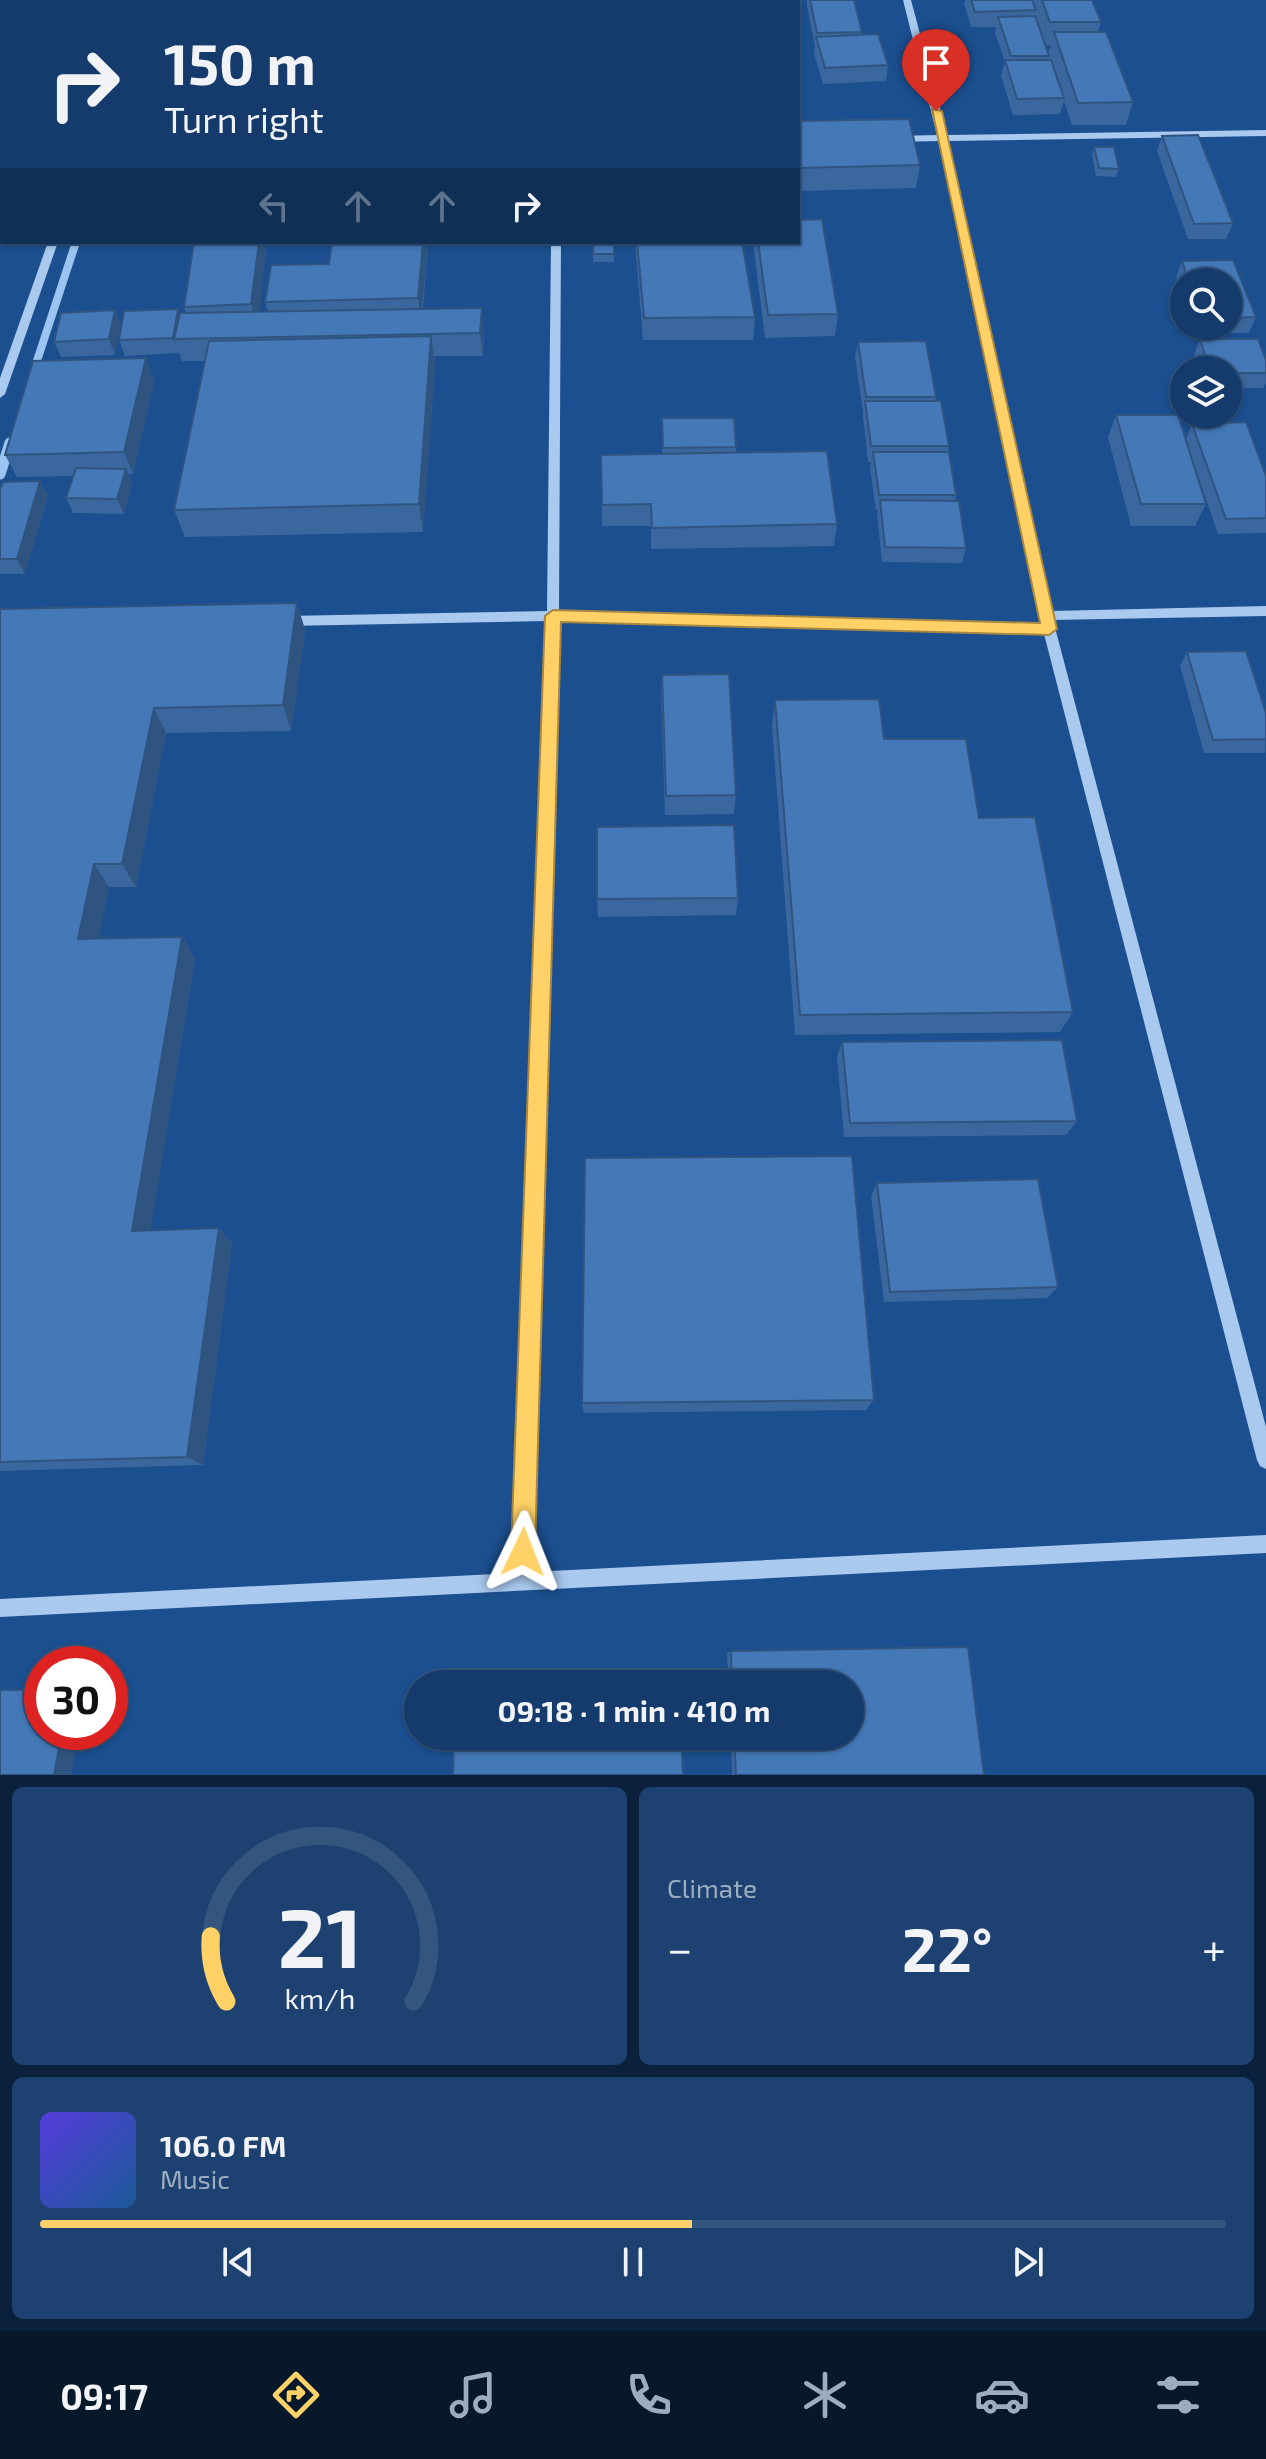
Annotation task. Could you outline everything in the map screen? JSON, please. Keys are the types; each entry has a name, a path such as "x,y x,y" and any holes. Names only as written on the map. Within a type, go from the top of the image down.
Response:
{"street":[{"path":"907,0 943,139 1048,622 1266,1460"},
{"path":"885,139 1266,133"},
{"path":"0,394 52,244"},
{"path":"522,1583 553,616 556,244"},
{"path":"272,622 553,616 1048,622 1266,611"},
{"path":"0,1608 1266,1544"}],"building":[{"path":"810,0 854,0 862,32 817,33"},
{"path":"971,0 1032,0 1036,10 975,12"},
{"path":"1042,0 1092,0 1101,22 1050,22"},
{"path":"1035,16 1049,56 1011,56 998,17"},
{"path":"1054,32 1106,32 1133,102 1078,103"},
{"path":"878,34 888,65 825,68 816,37"},
{"path":"1005,60 1051,60 1064,98 1017,99"},
{"path":"909,119 920,165 800,168 800,121"},
{"path":"1198,135 1233,223 1194,224 1162,136"},
{"path":"1094,147 1114,147 1119,169 1099,168"},
{"path":"822,219 838,314 768,315 758,244 800,244 800,220"},
{"path":"194,244 259,244 251,304 184,307"},
{"path":"332,244 423,244 418,298 265,302 271,265 329,264"},
{"path":"593,244 614,244 614,254 593,254"},
{"path":"637,244 742,244 755,317 644,318"},
{"path":"1233,260 1236,268 1184,268 1182,261"},
{"path":"1242,282 1256,317 1242,318"},
{"path":"482,308 480,333 174,339 180,313"},
{"path":"178,309 173,338 119,340 124,311"},
{"path":"115,310 109,339 54,342 61,313"},
{"path":"431,336 419,504 174,510 209,341"},
{"path":"1258,339 1266,360 1266,373 1242,373 1242,356 1205,356 1200,340"},
{"path":"926,341 936,397 866,397 858,342"},
{"path":"146,358 124,452 5,455 33,361"},
{"path":"865,401 941,401 949,446 871,446"},
{"path":"1116,415 1170,415 1170,428 1182,428 1206,504 1141,504"},
{"path":"662,418 734,418 736,447 663,448"},
{"path":"1242,422 1246,422 1266,476 1266,518 1226,519 1193,428 1242,428"},
{"path":"827,451 837,524 652,528 651,504 602,505 601,455"},
{"path":"873,452 949,452 956,495 879,495"},
{"path":"76,468 126,469 117,499 66,498"},
{"path":"40,481 17,559 0,559 0,490 3,482"},
{"path":"880,500 959,501 966,548 885,547"},
{"path":"297,603 283,705 154,708 122,864 94,864 78,939 182,937 132,1231 219,1228 187,1457 0,1462 0,609"},
{"path":"1246,651 1266,713 1266,739 1213,740 1187,652"},
{"path":"729,674 736,795 666,796 662,675"},
{"path":"879,699 884,739 966,739 979,818 1035,817 1073,1012 800,1015 775,700"},
{"path":"734,825 738,898 597,899 597,827"},
{"path":"1062,1040 1077,1121 850,1123 842,1042"},
{"path":"852,1156 874,1400 582,1403 585,1158"},
{"path":"1038,1179 1058,1287 890,1292 877,1183"},
{"path":"968,1647 984,1775 736,1775 735,1750 864,1750 864,1670 732,1670 731,1651"},
{"path":"0,1690 24,1690 24,1750 59,1750 54,1775 0,1775"},
{"path":"454,1750 682,1750 683,1775 453,1775"}],"waterway":[{"path":"32,376 75,244"},
{"path":"0,474 10,443"}],"route":[{"path":"523,1552 553,616 1049,629 936,111"}]}
